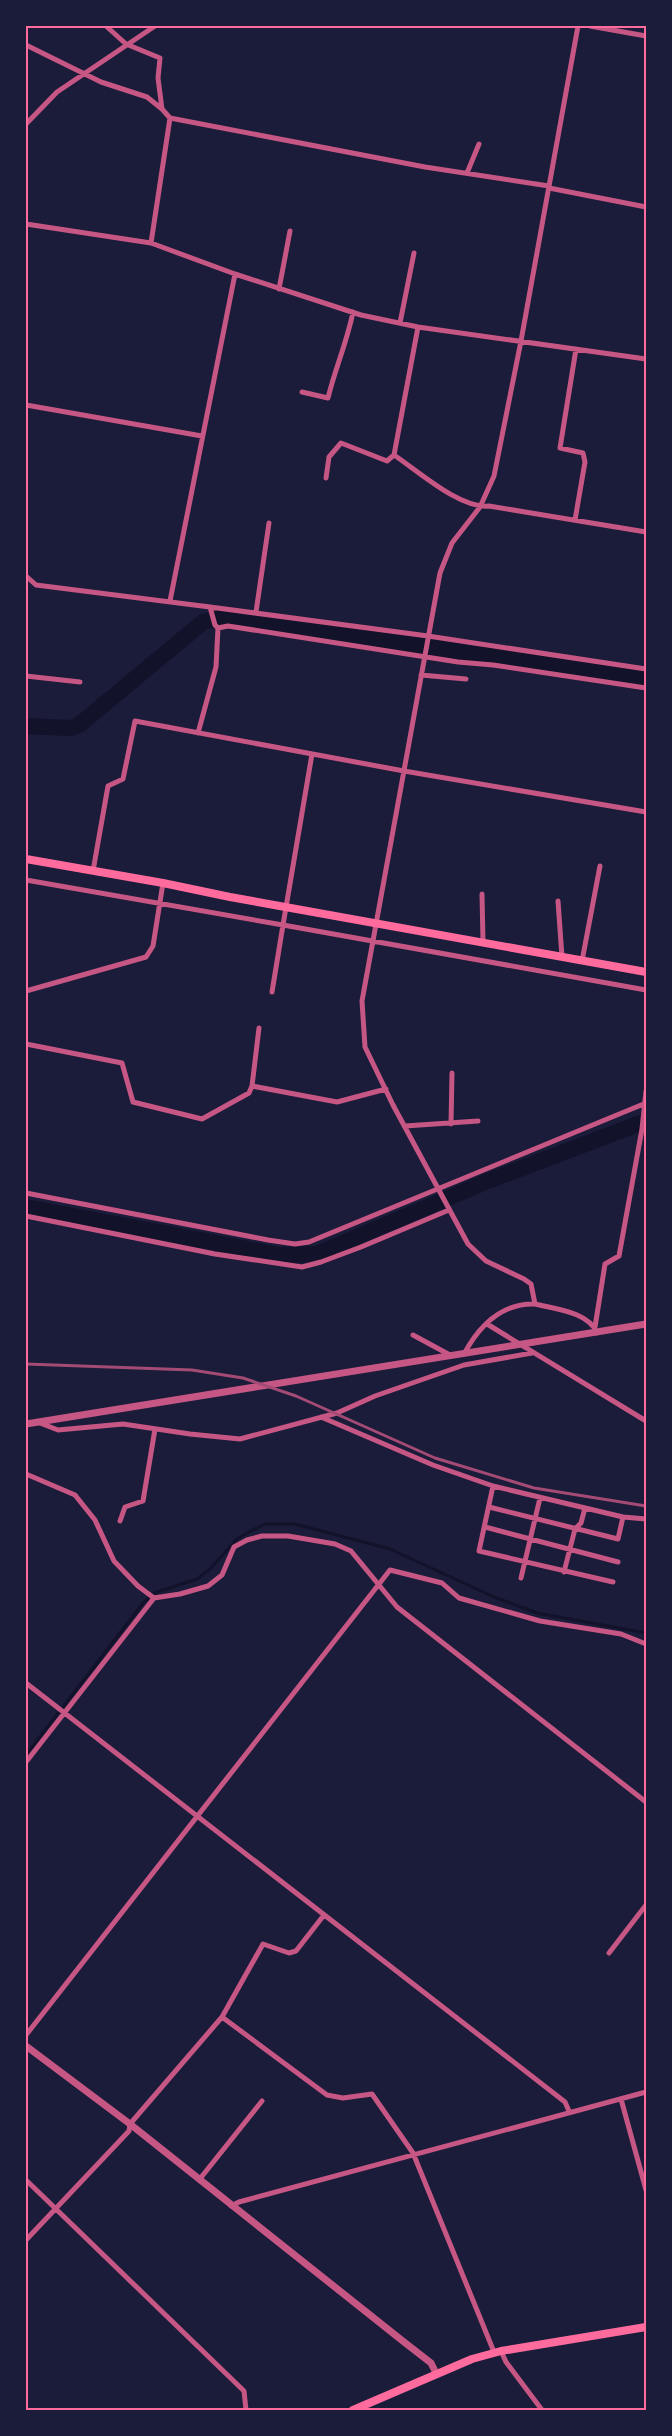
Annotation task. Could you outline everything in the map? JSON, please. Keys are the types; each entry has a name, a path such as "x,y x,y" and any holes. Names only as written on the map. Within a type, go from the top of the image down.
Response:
{"main road":[{"path":"26,859 646,972"},
{"path":"353,2410 436,2373 498,2351 646,2327"}],"street":[{"path":"106,26 126,44 160,58 158,78 162,109"},
{"path":"26,124 57,92 154,26"},
{"path":"536,1304 531,1284 486,1261 468,1244 365,1047 362,1001 440,573 452,543 480,507 494,476 578,26"},
{"path":"590,26 646,36"},
{"path":"26,45 82,74 147,97 170,118 549,187 646,207"},
{"path":"151,243 170,118"},
{"path":"467,173 479,144"},
{"path":"26,224 151,243 279,289 353,312 418,327 646,359"},
{"path":"279,289 290,231"},
{"path":"400,323 414,253"},
{"path":"170,601 235,274"},
{"path":"302,392 328,399 334,373 348,337 353,312"},
{"path":"326,478 330,457 341,443 387,460 394,455 418,327"},
{"path":"575,520 585,462 583,453 560,448 576,349"},
{"path":"26,405 202,436"},
{"path":"394,455 462,501 480,507 489,506 646,532"},
{"path":"256,612 269,523"},
{"path":"26,576 36,585 256,612 646,669"},
{"path":"198,733 216,667 218,628 210,607"},
{"path":"218,628 228,626 646,688"},
{"path":"421,675 466,679"},
{"path":"26,676 80,682"},
{"path":"93,871 108,786 123,778 135,721 404,771 646,812"},
{"path":"272,992 312,754"},
{"path":"582,960 600,866"},
{"path":"26,880 646,990"},
{"path":"26,991 146,957 153,945 163,883"},
{"path":"482,894 483,942"},
{"path":"558,901 562,957"},
{"path":"26,1044 122,1063 133,1102 202,1119 249,1093 252,1086 259,1028"},
{"path":"451,1124 452,1073"},
{"path":"252,1086 337,1102 386,1089"},
{"path":"596,1330 605,1264 619,1256 643,1133 646,1091"},
{"path":"26,1193 295,1244 309,1242 439,1191 645,1105"},
{"path":"405,1126 478,1121"},
{"path":"26,1216 224,1256 302,1267 361,1247 448,1208"},
{"path":"464,1354 472,1338 487,1324 504,1310 519,1303 536,1304 582,1317 596,1330"},
{"path":"487,1324 646,1421"},
{"path":"26,1424 452,1356 596,1330 646,1324"},
{"path":"413,1335 452,1356"},
{"path":"40,1423 58,1430 123,1424 240,1439 337,1413 375,1396 464,1365 532,1353"},
{"path":"321,1417 433,1465 493,1485 623,1517 646,1519"},
{"path":"120,1521 125,1507 143,1501 155,1429"},
{"path":"26,1474 75,1495 95,1520 114,1561 138,1586 154,1598"},
{"path":"493,1485 479,1551 612,1582"},
{"path":"521,1578 540,1498"},
{"path":"489,1507 618,1539 623,1517"},
{"path":"564,1572 575,1529 581,1523 585,1508"},
{"path":"485,1527 618,1562"},
{"path":"26,1762 154,1598 208,1586 222,1575 234,1547 247,1540 262,1536 288,1536 335,1544 351,1551 379,1582 397,1607 646,1802"},
{"path":"26,2036 390,1570 442,1583 459,1598 540,1621 621,1634 646,1644"},
{"path":"26,1683 565,2102 569,2111"},
{"path":"609,1953 646,1905"},
{"path":"26,2240 129,2131 130,2124 222,2017 263,1944 289,1953 296,1951 324,1916"},
{"path":"222,2017 327,2095 344,2098 372,2094 413,2153 498,2351 542,2410"},
{"path":"26,2046 130,2124 431,2363 436,2373"},
{"path":"231,2206 413,2153 646,2092"},
{"path":"621,2098 646,2190"},
{"path":"199,2180 262,2101"},
{"path":"26,2180 244,2391 246,2410"}],"waterway":[{"path":"26,726 71,728 79,725 203,622 226,617 646,679"},
{"path":"26,1207 279,1255 317,1254 488,1181 646,1121"},
{"path":"26,1755 143,1603 154,1593 197,1579 211,1568 237,1539 265,1524 295,1524 390,1549 494,1597 537,1613 646,1633"}],"railway":[{"path":"26,1364 192,1370 243,1378 296,1396 435,1458 534,1488 646,1506"}]}
